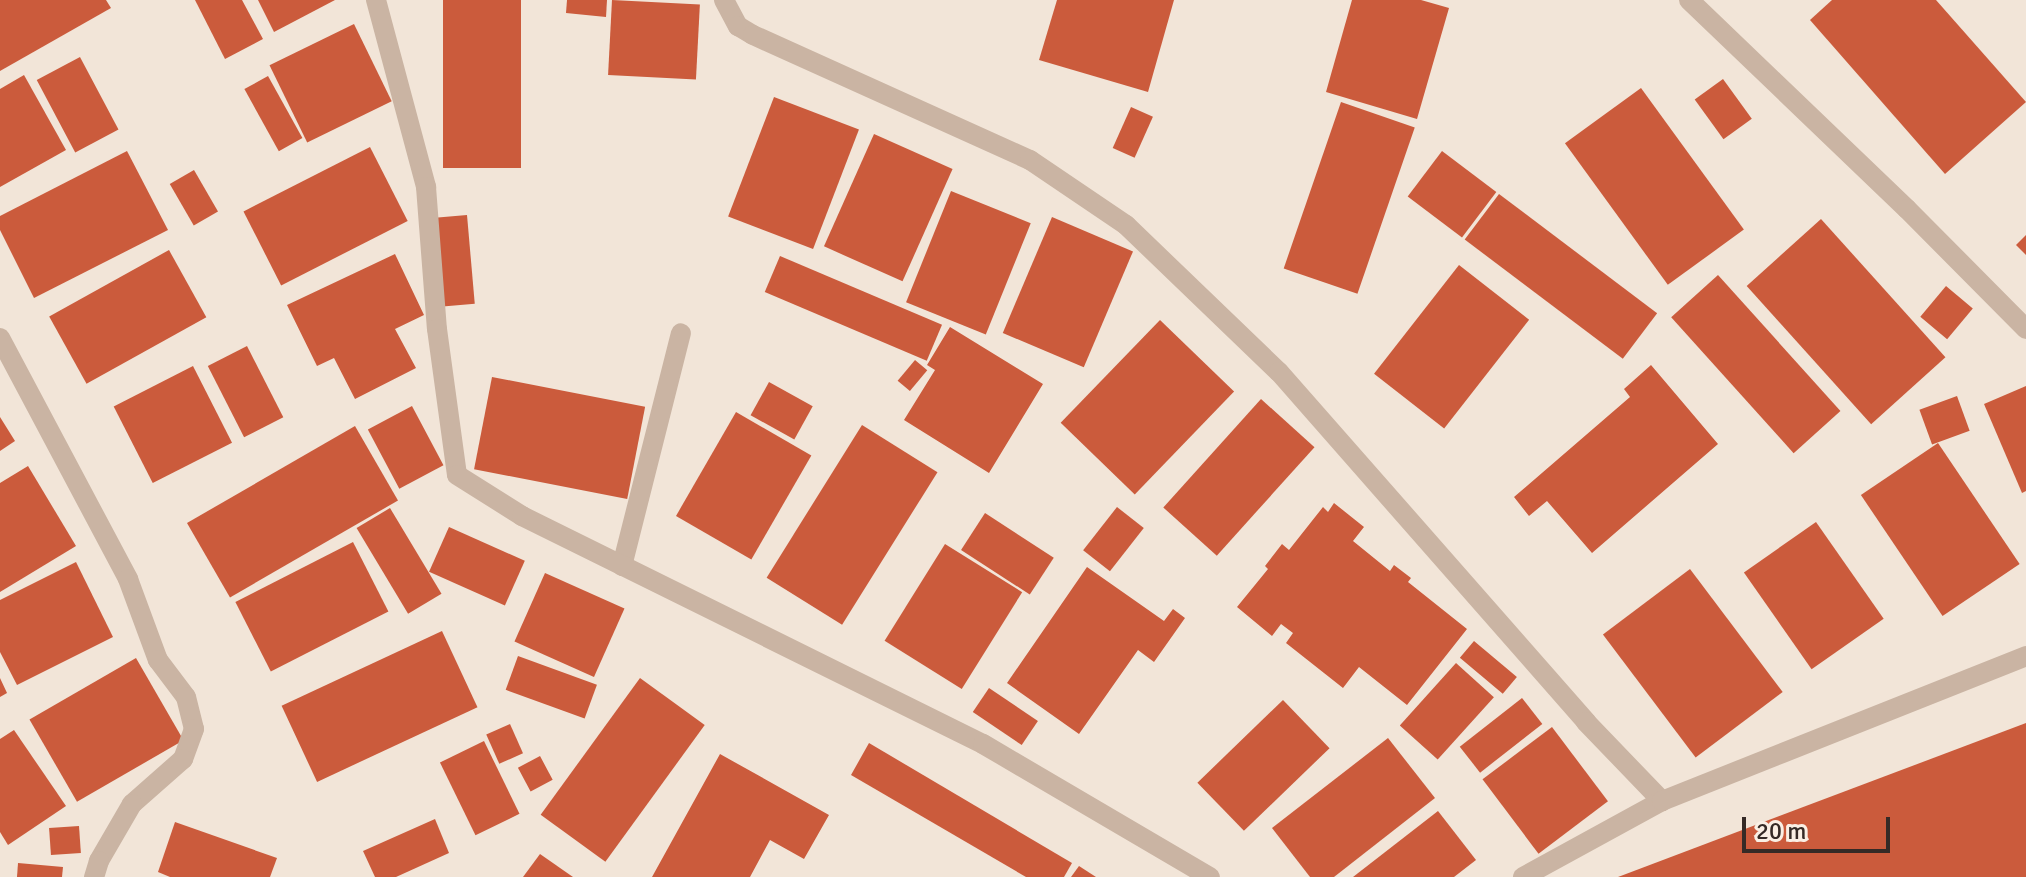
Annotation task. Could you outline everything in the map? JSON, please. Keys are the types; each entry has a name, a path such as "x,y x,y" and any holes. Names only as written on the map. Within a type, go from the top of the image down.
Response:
{"street":[{"path":"376,0 426,187 437,329 457,475 522,516 983,744 1210,877"},
{"path":"724,0 738,26 753,35 1030,160 1126,225 1279,372 1586,722 1662,801"},
{"path":"1689,0 1907,209 2026,329"},
{"path":"622,566 681,333"},
{"path":"0,338 128,579 158,660 186,697 194,729 183,759 132,804 94,877"},
{"path":"1523,877 1662,801 2026,656"}],"building":[{"path":"0,0 106,0 111,8 0,71"},
{"path":"195,0 242,0 263,39 225,59"},
{"path":"258,0 335,0 274,32"},
{"path":"443,0 521,0 521,168 443,168"},
{"path":"567,0 607,0 606,17 566,13"},
{"path":"612,0 700,5 696,80 608,75"},
{"path":"1057,0 1174,0 1148,92 1039,60"},
{"path":"1352,0 1421,0 1449,8 1417,119 1326,92"},
{"path":"1832,0 1936,0 2026,102 1945,174 1810,20"},
{"path":"354,24 392,101 307,143 270,65"},
{"path":"80,57 118,129 75,152 37,80"},
{"path":"24,75 66,150 0,187 0,89"},
{"path":"268,76 302,138 279,151 244,89"},
{"path":"1723,79 1752,119 1723,139 1695,100"},
{"path":"1641,88 1744,230 1668,285 1565,143"},
{"path":"774,97 859,130 813,249 728,216"},
{"path":"1341,102 1415,127 1357,294 1284,268"},
{"path":"1131,107 1153,117 1135,158 1113,148"},
{"path":"874,134 953,169 903,281 824,246"},
{"path":"370,147 408,221 281,285 243,211"},
{"path":"127,151 168,230 34,298 0,230 0,216"},
{"path":"1442,151 1496,192 1462,237 1408,197"},
{"path":"194,170 218,212 194,226 170,184"},
{"path":"951,191 1031,223 986,334 906,302"},
{"path":"1499,194 1657,313 1623,359 1465,240"},
{"path":"467,215 475,304 440,307 432,218"},
{"path":"1052,217 1133,251 1084,367 1003,333"},
{"path":"1821,219 1945,357 1871,424 1747,286"},
{"path":"2026,235 2026,255 2016,245"},
{"path":"169,250 206,317 87,384 49,316"},
{"path":"395,254 424,315 395,329 416,368 355,399 334,358 317,366 287,305"},
{"path":"780,256 942,325 927,361 765,292"},
{"path":"1459,265 1529,320 1444,429 1374,374"},
{"path":"1718,275 1840,411 1794,453 1671,317"},
{"path":"1946,286 1973,308 1947,339 1920,317"},
{"path":"1160,320 1234,392 1135,494 1061,423"},
{"path":"950,327 1043,384 989,473 904,420 935,370 927,365"},
{"path":"247,346 283,417 244,437 208,366"},
{"path":"915,360 927,370 910,391 898,381"},
{"path":"1651,365 1718,444 1592,553 1547,501 1529,516 1514,497 1630,397 1624,389"},
{"path":"193,366 232,443 153,483 114,406"},
{"path":"492,377 645,407 627,499 474,469"},
{"path":"769,382 813,406 794,439 751,415"},
{"path":"2026,386 2026,491 2022,493 1984,404"},
{"path":"1957,396 1970,431 1932,444 1919,410"},
{"path":"1261,399 1315,447 1217,556 1163,507"},
{"path":"412,406 443,465 399,489 368,429"},
{"path":"736,412 811,455 751,559 676,516"},
{"path":"0,417 15,441 0,451"},
{"path":"862,425 937,472 842,625 767,578"},
{"path":"355,426 398,500 230,597 187,523"},
{"path":"1938,443 2020,564 1943,616 1861,495"},
{"path":"28,466 76,546 0,592 0,483"},
{"path":"1334,503 1364,527 1353,541 1390,571 1394,565 1411,578 1408,582 1467,629 1407,705 1359,667 1343,688 1286,643 1293,633 1281,624 1272,636 1237,607 1268,569 1265,566 1282,544 1289,550 1323,507 1328,512"},
{"path":"1117,507 1144,528 1110,571 1083,550"},
{"path":"390,508 442,594 408,614 357,528"},
{"path":"985,513 1054,558 1030,595 961,550"},
{"path":"1816,522 1884,619 1812,669 1744,572"},
{"path":"449,527 525,561 505,606 429,572"},
{"path":"353,542 388,611 271,671 235,602"},
{"path":"945,544 1022,592 962,689 885,641"},
{"path":"76,562 113,637 17,685 0,652 0,600"},
{"path":"1087,567 1164,621 1173,609 1185,618 1154,662 1138,650 1079,734 1007,683"},
{"path":"1690,569 1783,692 1696,758 1603,635"},
{"path":"545,573 624,608 594,677 514,642"},
{"path":"442,631 477,707 317,782 282,706"},
{"path":"1474,641 1517,677 1503,694 1460,658"},
{"path":"518,656 597,685 585,719 506,690"},
{"path":"136,658 184,740 77,802 29,720"},
{"path":"1456,663 1494,697 1438,760 1400,725"},
{"path":"0,678 7,693 0,697"},
{"path":"640,678 705,725 605,862 541,815"},
{"path":"989,688 1038,721 1022,745 973,712"},
{"path":"1522,698 1542,724 1480,773 1460,747"},
{"path":"1283,700 1330,748 1244,831 1197,783"},
{"path":"2026,723 2026,877 1618,877"},
{"path":"510,724 523,753 499,764 486,735"},
{"path":"1552,727 1608,801 1538,854 1483,779"},
{"path":"14,730 66,806 8,845 0,832 0,739"},
{"path":"1388,738 1435,798 1334,877 1310,877 1272,828"},
{"path":"484,741 520,814 475,835 440,762"},
{"path":"869,743 1072,863 1064,877 1026,877 851,775"},
{"path":"720,754 829,815 804,859 770,840 750,877 652,877"},
{"path":"540,756 553,780 531,792 518,768"},
{"path":"1438,811 1476,860 1454,877 1353,877"},
{"path":"435,819 449,853 396,877 375,877 363,851"},
{"path":"175,822 277,858 270,877 170,877 158,872"},
{"path":"79,826 81,853 51,855 49,828"},
{"path":"540,854 573,877 523,877"},
{"path":"18,863 63,867 62,877 17,877"},
{"path":"1079,866 1096,877 1071,877"}]}
